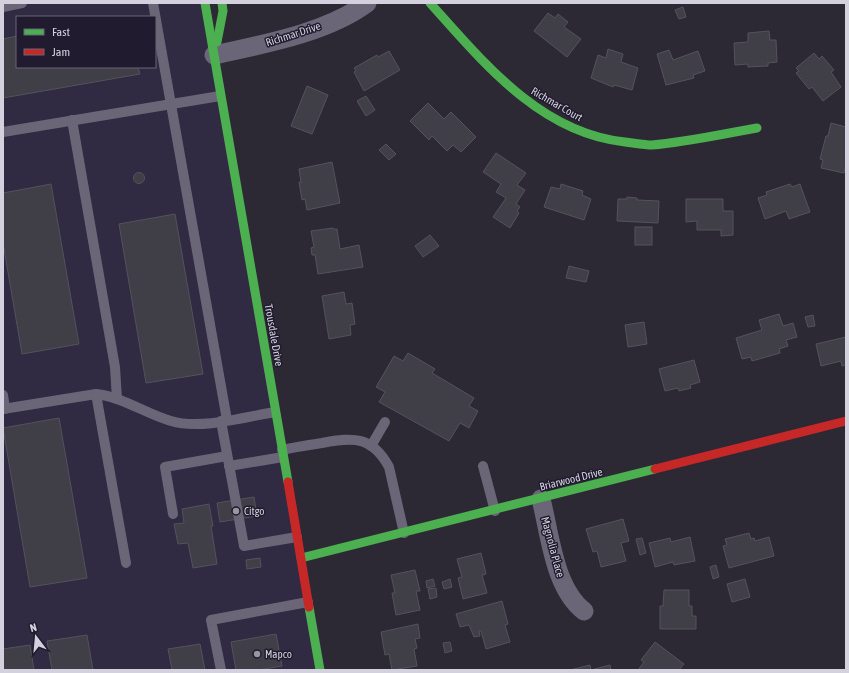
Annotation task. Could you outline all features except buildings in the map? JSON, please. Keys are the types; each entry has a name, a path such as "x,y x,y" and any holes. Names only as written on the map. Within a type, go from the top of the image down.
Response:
{"street":[{"name":"Trousdale Drive","path":"205,3 320,670"},
{"path":"214,55 223,11 222,3"},
{"name":"Richmar Drive","path":"214,55 258,45 312,29 342,17 367,3"},
{"name":"Richmar Court","path":"430,3 494,72 522,98 546,114 576,130 620,142 651,145 757,128"},
{"name":"Briarwood Drive","path":"301,558 495,511 846,421"},
{"name":"Magnolia Place","path":"541,499 562,580 570,596 584,611"}],"lane":[{"path":"3,7 22,3"},
{"path":"153,3 155,16"},
{"path":"156,19 172,104 224,421 227,456 244,546 297,537"},
{"path":"3,132 220,96"},
{"path":"72,120 115,368 117,399"},
{"path":"3,395 4,409 96,394 117,399 173,422 194,424 224,421 275,412"},
{"path":"96,394 126,563"},
{"path":"371,446 385,422"},
{"path":"229,466 344,439 362,441 371,446 384,458 389,467 404,533"},
{"path":"173,514 165,467 227,456"},
{"path":"483,466 495,511"},
{"path":"220,670 211,620 308,602"}],"shaded area":[{"path":"3,3 204,3 320,670 3,670"}],"traffic: fast":[{"path":"205,3 288,482"},
{"path":"217,42 223,11 222,3"},
{"path":"430,3 493,71 516,91 540,110 566,125 594,136 652,145 691,140 757,128"},
{"path":"301,558 655,469"},
{"path":"309,607 320,670"}],"traffic: jam":[{"path":"655,469 846,421"},
{"path":"288,482 309,607"}],"place":[{"name":"Citgo","path":"236,511"},
{"name":"Mapco","path":"257,654"}]}
